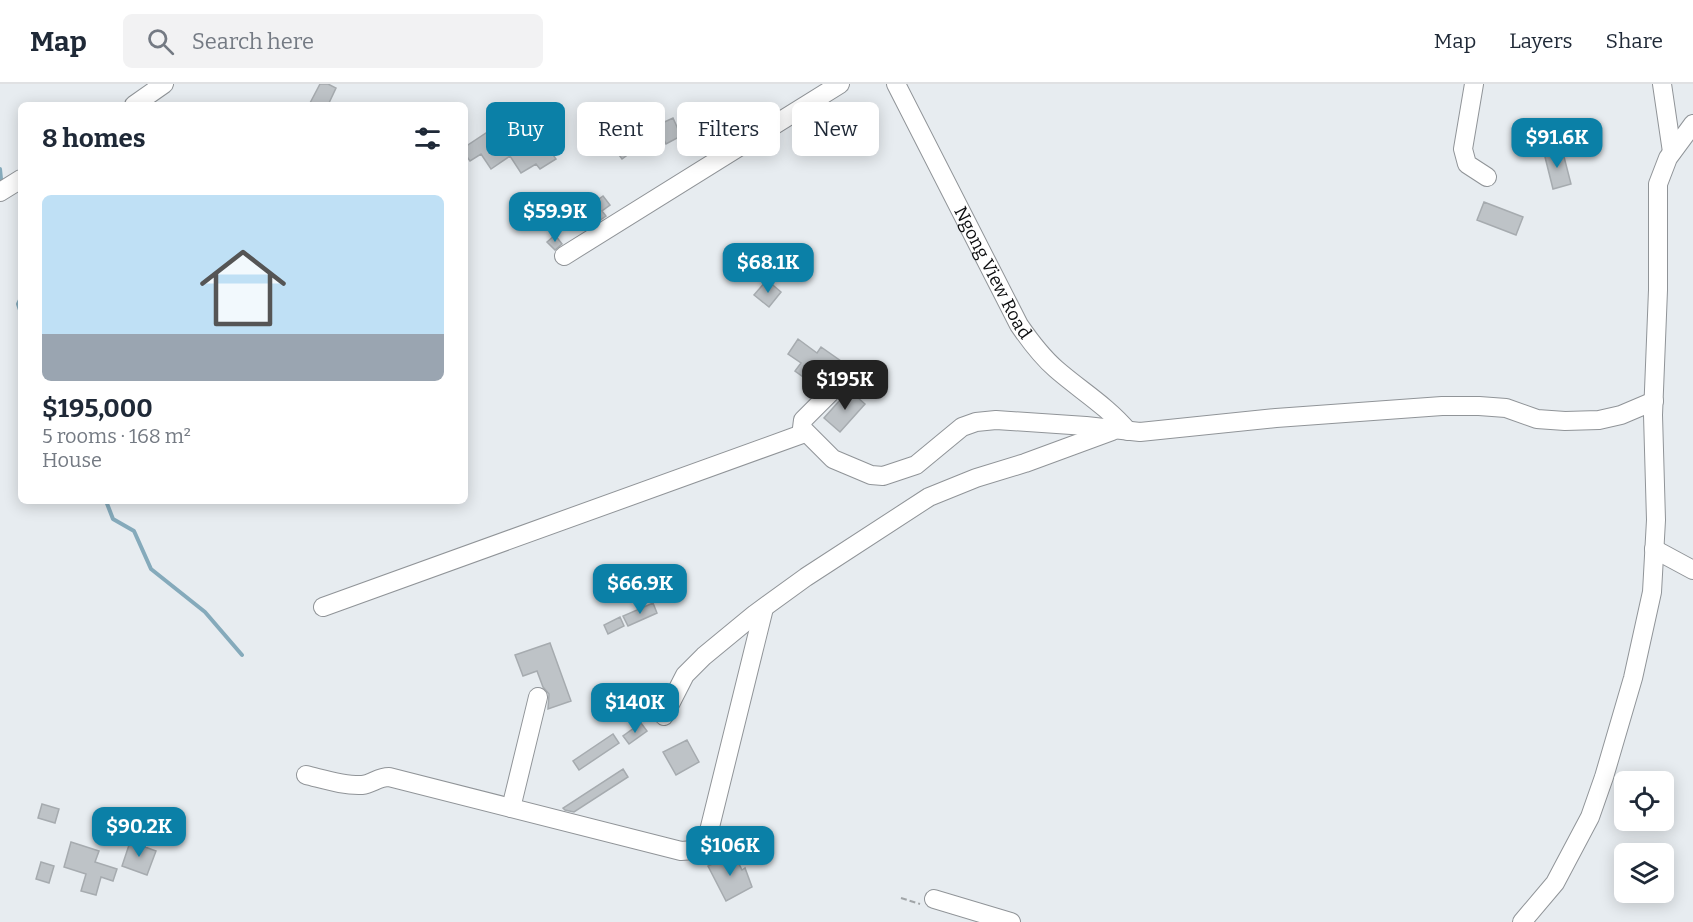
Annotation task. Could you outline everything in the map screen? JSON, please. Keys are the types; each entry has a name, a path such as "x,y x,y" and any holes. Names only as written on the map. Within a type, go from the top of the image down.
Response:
{"street":[{"path":"138,102 164,84"},
{"path":"564,256 840,84"},
{"name":"Ngong View Road","path":"896,84 1019,325 1035,348 1055,368 1106,408 1122,430"},
{"path":"1474,84 1462,149 1467,164 1487,177"},
{"path":"1662,84 1672,152"},
{"path":"1522,922 1555,883 1590,816 1605,777 1633,678 1652,592 1656,520 1654,401 1658,290 1658,184 1668,158 1693,124"},
{"path":"0,192 18,181"},
{"path":"841,382 803,420 802,428 833,459 871,475 883,476 916,465 962,427 975,422 996,420 1150,431 1276,418 1442,406 1500,407 1548,421 1599,420 1621,415 1654,401"},
{"path":"664,716 685,675 704,656 806,577 929,497 976,478 1122,430"},
{"path":"322,607 805,432"},
{"path":"1654,549 1693,570"},
{"path":"306,775 353,785 365,785 381,777 389,777 681,851 694,850 708,835 764,608"},
{"path":"511,808 538,697"},
{"path":"934,900 1011,922"}],"building":[{"path":"320,84 328,84 336,88 329,102 311,102"},
{"path":"673,118 677,127 677,138 666,144 665,122"},
{"path":"486,133 486,156 510,156 491,169 481,154 470,161 468,145"},
{"path":"1562,149 1571,184 1553,189 1544,153"},
{"path":"510,156 554,156 556,159 540,169 536,164 521,173"},
{"path":"603,196 610,205 602,211 606,216 593,225 589,220 585,223 576,212 580,209 578,206 587,200 591,205"},
{"path":"1484,202 1523,217 1516,235 1477,220"},
{"path":"555,235 562,244 555,250 547,242"},
{"path":"767,280 781,292 769,307 754,295"},
{"path":"798,339 817,353 821,347 858,373 852,381 844,371 833,374 829,371 817,387 795,371 801,363 788,354"},
{"path":"849,390 865,404 840,432 824,418"},
{"path":"653,603 657,613 628,626 623,616"},
{"path":"620,617 624,626 608,634 604,625"},
{"path":"550,643 571,701 548,709 549,694 543,687 537,671 523,676 515,655"},
{"path":"641,723 647,731 629,744 623,736"},
{"path":"613,734 619,743 579,770 573,761"},
{"path":"687,740 699,762 676,775 663,752"},
{"path":"623,769 628,777 574,812 563,808"},
{"path":"42,804 59,809 55,823 38,818"},
{"path":"136,841 156,851 147,875 122,866 130,842 135,844"},
{"path":"71,842 99,851 95,862 117,869 113,881 101,877 96,895 81,891 86,874 64,867"},
{"path":"734,854 742,870 745,868 752,887 726,901 708,866"},
{"path":"41,862 54,866 49,883 36,879"}],"waterway":[{"path":"0,169 1,179"},
{"path":"107,504 113,519 134,531 151,569 205,612 242,655"}]}
